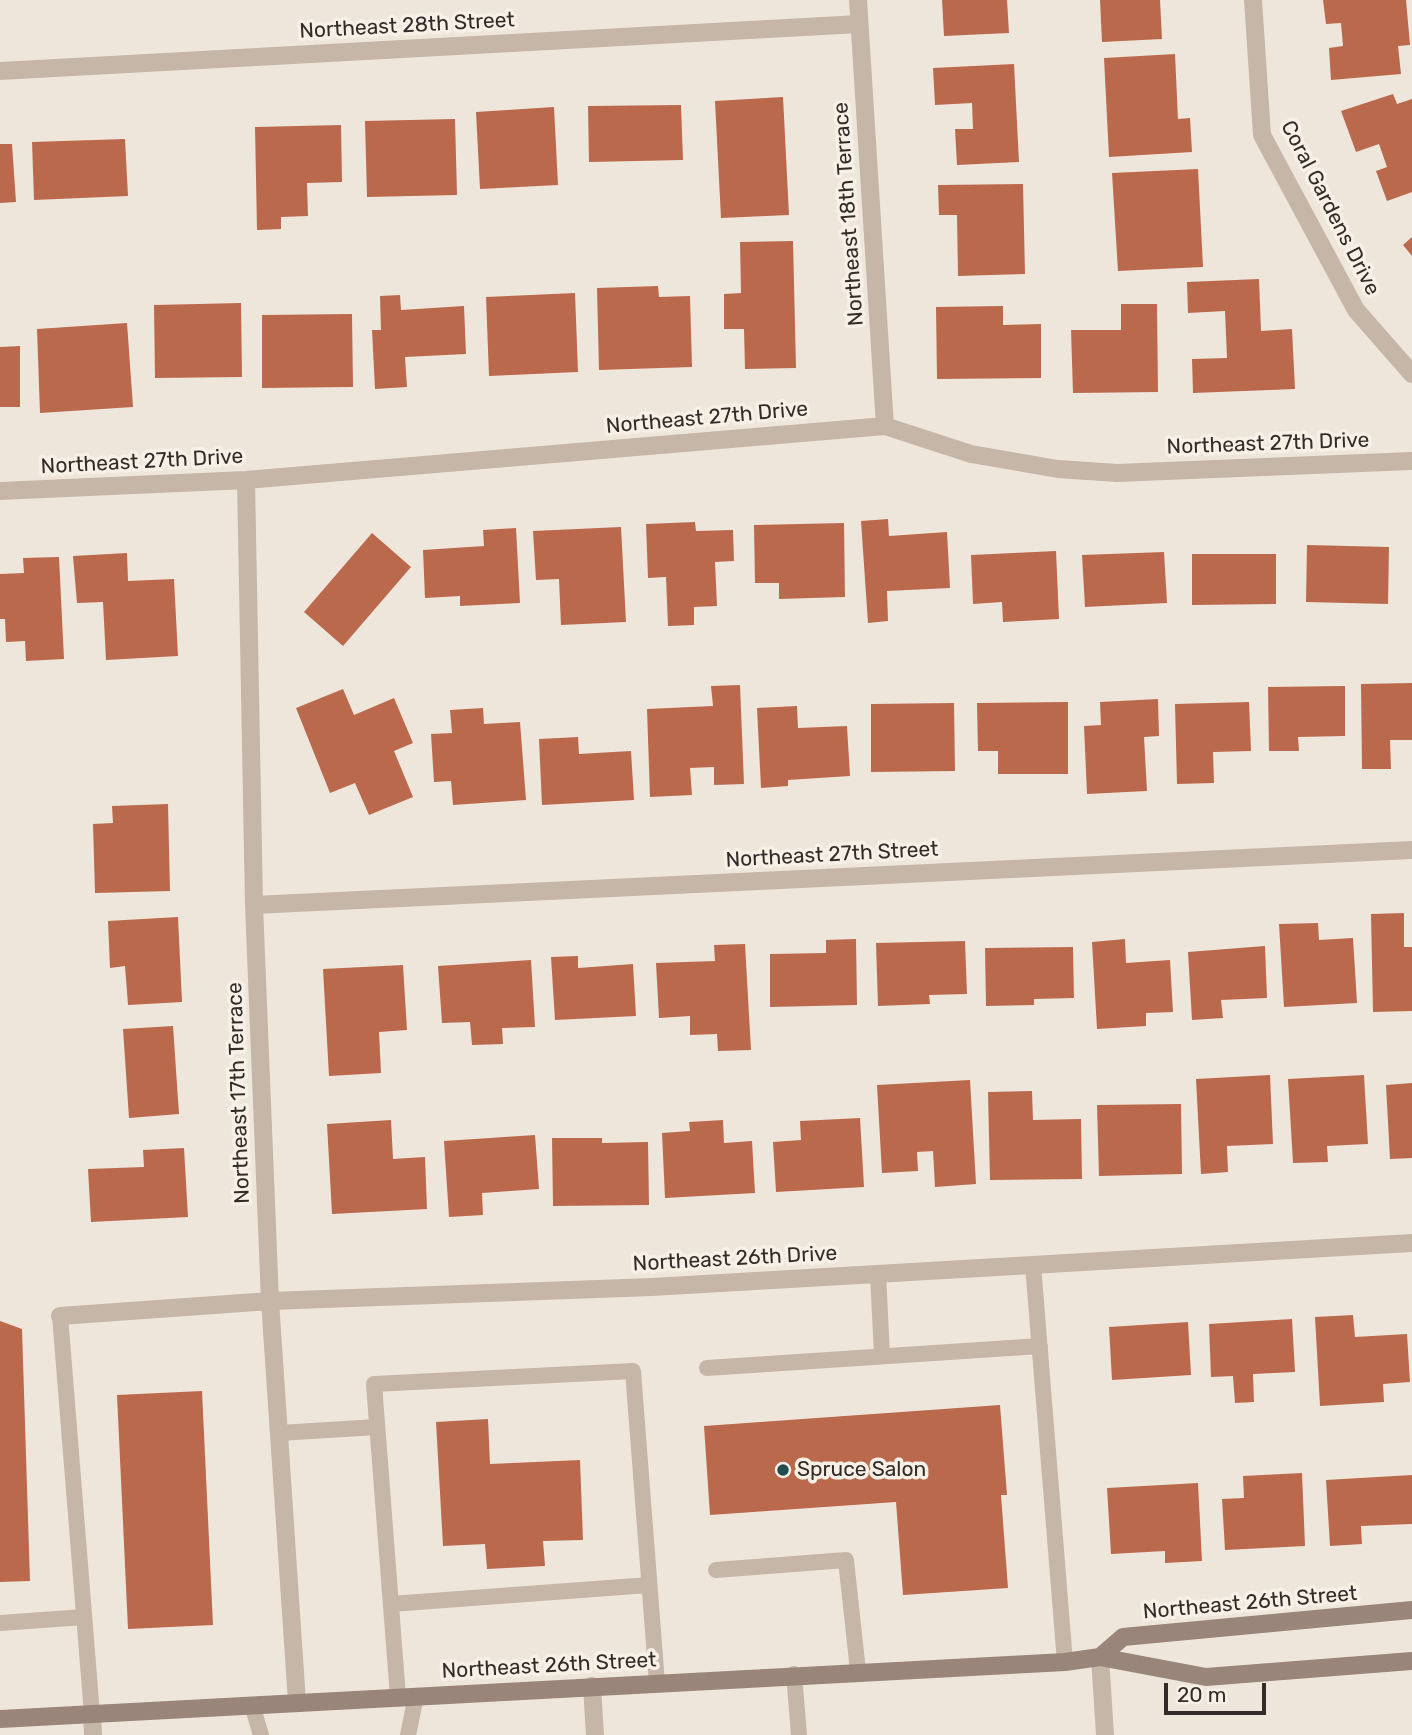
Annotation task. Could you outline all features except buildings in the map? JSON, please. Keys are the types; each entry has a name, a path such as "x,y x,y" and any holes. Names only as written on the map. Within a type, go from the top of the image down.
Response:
{"street":[{"name":"Northeast 18th Terrace","path":"858,0 885,426"},
{"name":"Coral Gardens Drive","path":"1253,0 1262,135 1356,310 1412,374"},
{"name":"Northeast 28th Street","path":"0,71 859,24"},
{"name":"Northeast 27th Drive","path":"0,491 246,480 885,426 971,454 1058,469 1117,473 1412,461"},
{"name":"Northeast 17th Terrace","path":"246,480 254,905 270,1301 297,1702"},
{"name":"Northeast 27th Street","path":"254,905 1412,850"},
{"name":"Northeast 26th Drive","path":"60,1316 270,1301 652,1287 1412,1243"},
{"name":"Northeast 26th Street","path":"1100,1657 1123,1637 1412,1610"},
{"name":"Northeast 26th Street","path":"0,1719 794,1674 1065,1662 1100,1657 1206,1677 1412,1661"},
{"path":"1100,1657 1105,1735"},
{"path":"592,1686 595,1735"},
{"path":"92,1714 93,1735"}],"lane":[{"path":"1033,1265 1065,1662"},
{"path":"878,1274 882,1356"},
{"path":"60,1316 92,1714"},
{"path":"707,1368 1040,1346"},
{"path":"408,1735 407,1696 391,1604 374,1384 633,1371 657,1682"},
{"path":"279,1433 377,1427"},
{"path":"716,1570 846,1560 858,1671"},
{"path":"391,1604 649,1585"},
{"path":"0,1623 84,1617"},
{"path":"794,1674 799,1735"},
{"path":"252,1705 261,1735"}],"place":[{"name":"Spruce Salon","path":"783,1470"}]}
